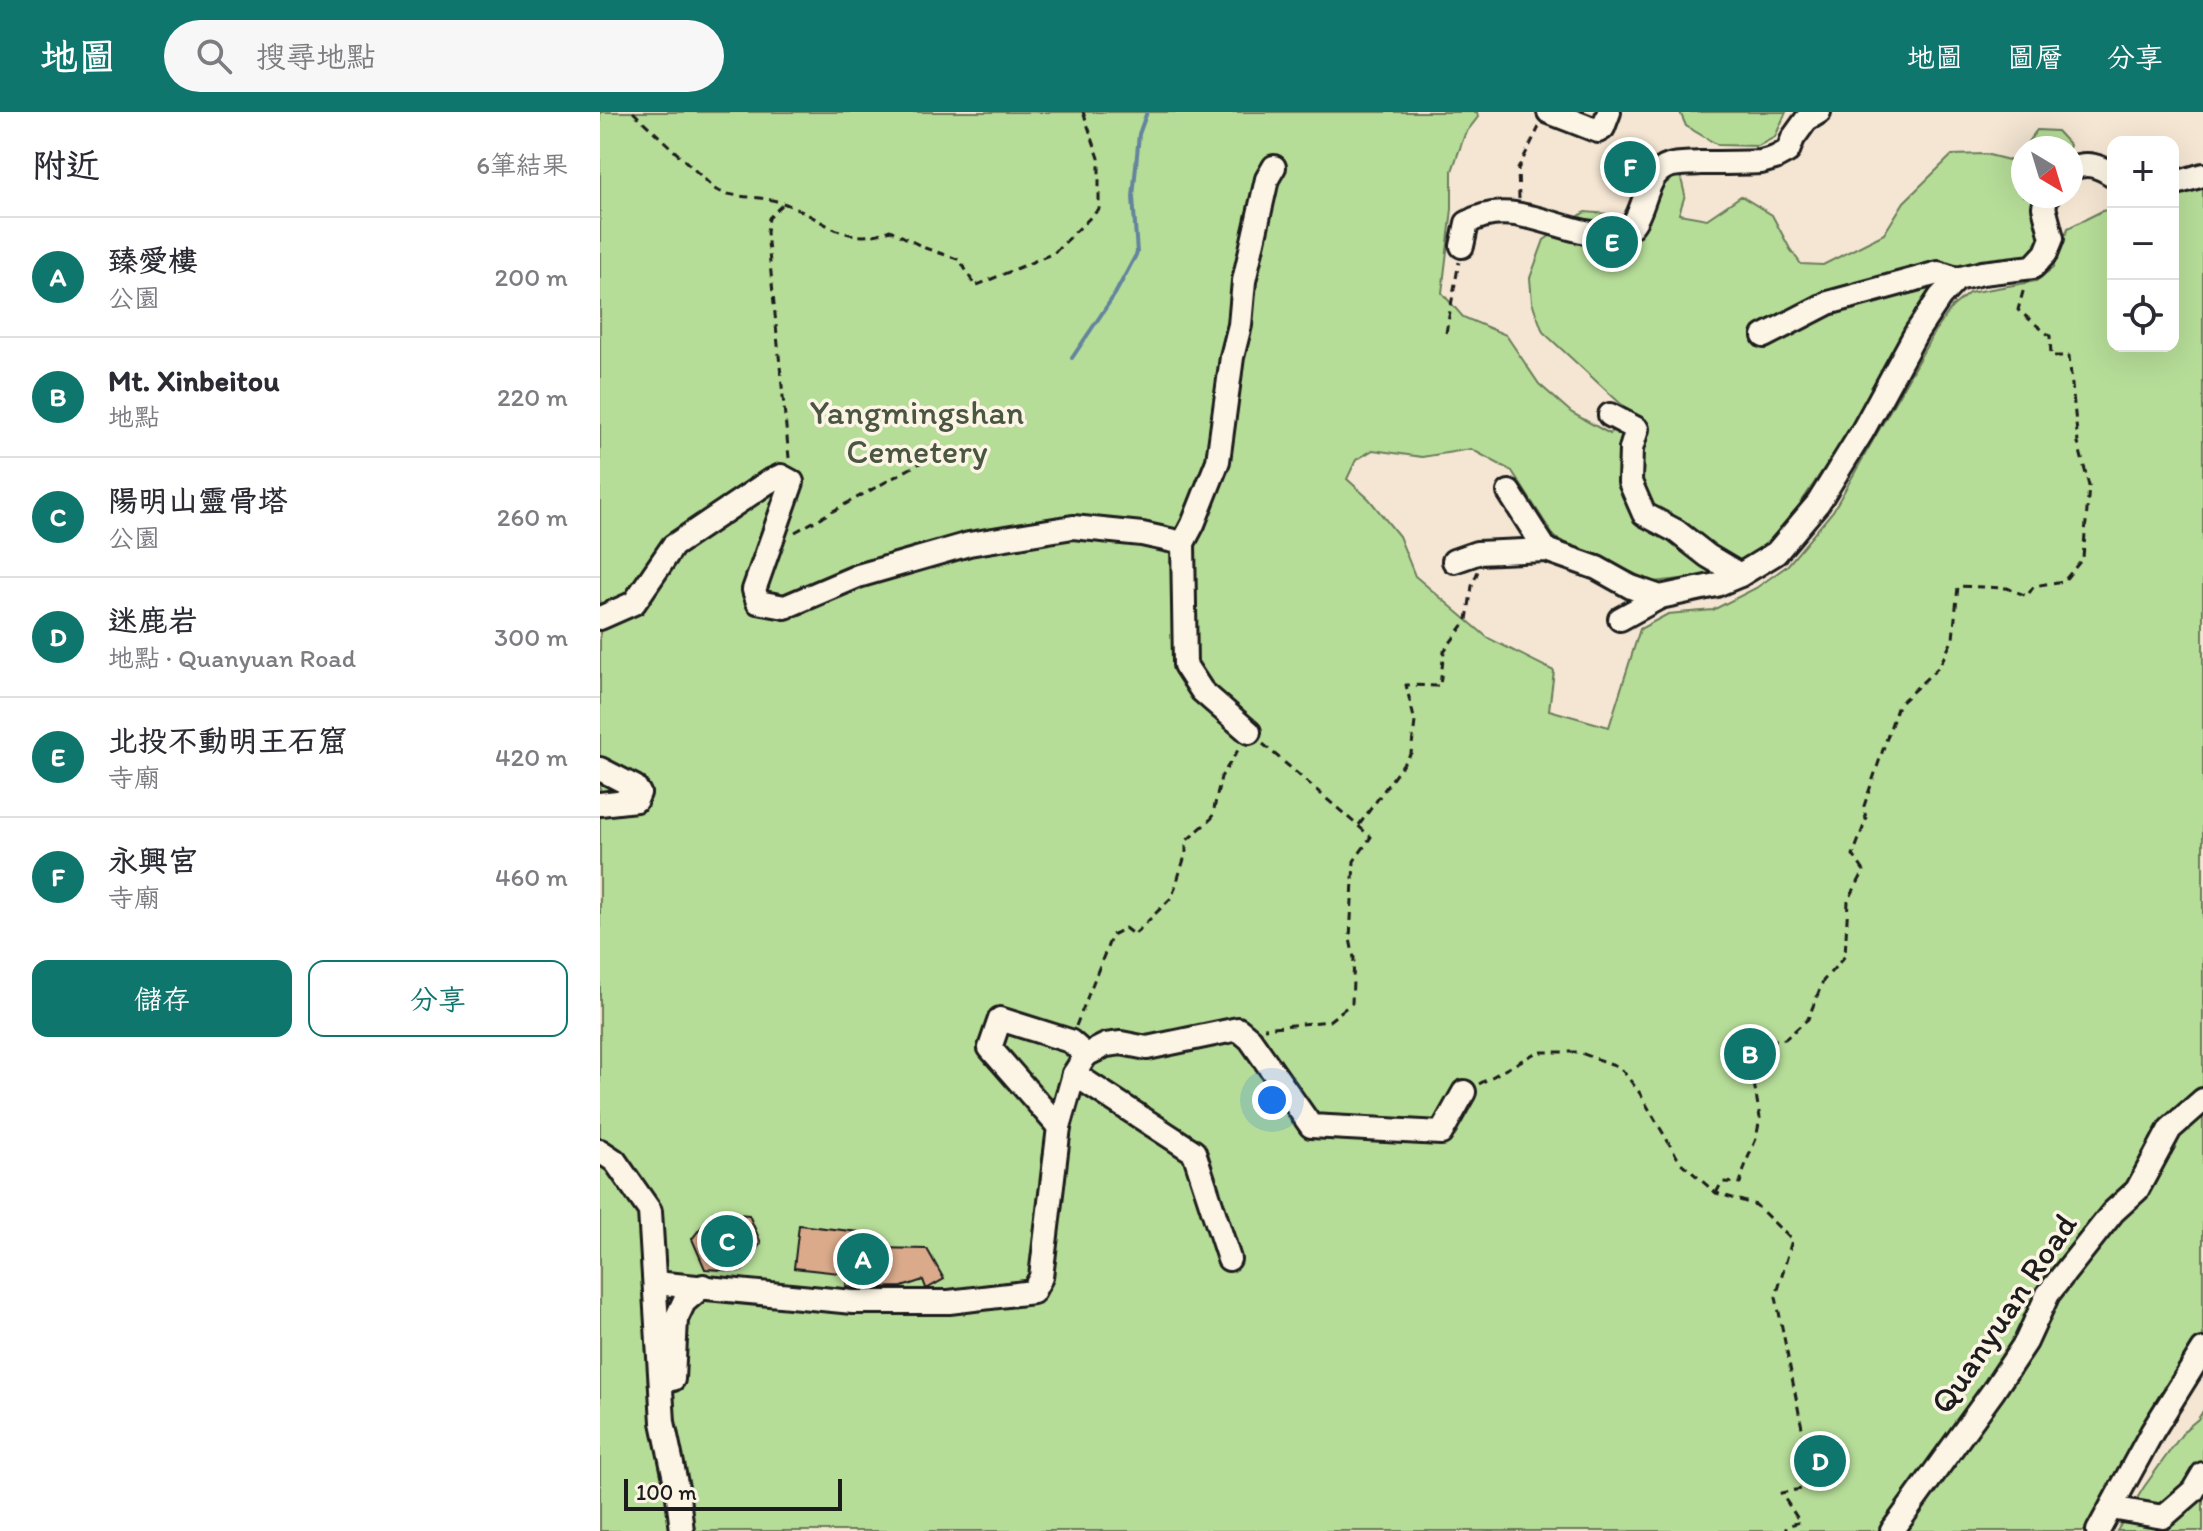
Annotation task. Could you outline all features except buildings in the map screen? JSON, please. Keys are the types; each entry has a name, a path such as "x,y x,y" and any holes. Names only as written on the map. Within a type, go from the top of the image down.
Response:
{"street":[{"path":"1544,119 1598,131 1603,128 1609,112"},
{"path":"1462,246 1467,223 1480,215 1519,214 1594,235 1620,234 1639,214 1651,178 1667,166 1761,162 1775,158 1788,151 1806,120 1819,112"},
{"path":"2083,165 2097,165 2107,171"},
{"path":"1249,732 1202,691 1185,665 1183,543 1218,461 1244,281 1267,179 1274,167"},
{"path":"2179,182 2203,175"},
{"path":"1764,336 1828,303 1938,273 1957,279 2033,267 2046,253 2052,238 2044,208"},
{"path":"1620,619 1660,597 1716,585 1740,575 1776,553 1818,503 1862,432 1916,333 1940,297 1957,279"},
{"path":"1610,415 1637,429 1631,449 1630,482 1644,514 1676,531 1708,556 1740,575"},
{"path":"600,618 634,603 673,546 781,476 792,482 754,590 758,602 785,607 858,576 969,544 1073,527 1142,534 1183,543"},
{"path":"1509,492 1546,550"},
{"path":"1454,561 1477,553 1546,550 1597,568 1631,587 1660,597"},
{"path":"600,769 635,787 639,793 636,800 600,804"},
{"path":"1059,1127 990,1048 1000,1019 1077,1057 1194,1152 1229,1259"},
{"path":"1077,1057 1106,1045 1121,1043 1147,1048 1238,1029 1250,1039 1311,1126 1441,1133 1464,1092"},
{"path":"655,1283 853,1302 949,1302 1033,1292 1041,1277 1059,1127 1077,1057"},
{"name":"Quanyuan Road","path":"1892,1531 2026,1342 2048,1294 2113,1212 2137,1190 2170,1129 2203,1100"},
{"path":"600,1151 615,1161 650,1211 663,1422 677,1488 682,1531"},
{"path":"669,1452 676,1319 684,1302 703,1286"},
{"path":"2098,1531 2152,1432 2203,1350"},
{"path":"2111,1508 2163,1517 2193,1491 2203,1474"}],"path":[{"path":"633,112 716,190 784,204 856,237 875,237 890,230 925,248 960,260 975,286 1054,253 1099,209 1099,158 1083,112"},
{"path":"1519,214 1518,169 1544,119"},
{"path":"784,204 769,218 767,232 792,482"},
{"path":"1446,333 1462,246"},
{"path":"1716,1193 1722,1182 1740,1183 1756,1139 1760,1118 1752,1071 1759,1051 1775,1040 1785,1039 1808,1019 1823,981 1845,956 1848,901 1864,871 1853,855 1866,820 1864,806 1898,705 1939,667 1953,639 1958,586 2007,588 2027,596 2034,586 2064,581 2083,558 2089,486 2078,443 2069,356 2051,356 2050,336 2018,310 2024,289 2012,270"},
{"path":"794,532 929,458"},
{"path":"1358,826 1411,753 1415,722 1406,685 1440,686 1444,651 1467,620 1472,586 1486,553"},
{"path":"1077,1057 1112,935 1125,928 1134,935 1172,897 1186,853 1186,841 1212,818 1221,777 1249,732 1371,837 1354,861 1350,939 1354,958 1352,1003 1329,1021 1267,1026 1245,1035"},
{"path":"1464,1092 1537,1052 1578,1052 1620,1067 1639,1092 1680,1162 1716,1193 1756,1205 1792,1240 1776,1297 1807,1453 1801,1471 1821,1485 1781,1493 1800,1522 1787,1526 1785,1531"}],"green space":[{"name":"Yangmingshan Cemetery","path":"600,112 1477,112 1478,117 1465,134 1452,171 1452,209 1442,293 1463,317 1506,335 1539,384 1572,413 1610,434 1622,405 1543,332 1532,302 1530,278 1544,240 1585,212 1645,217 1664,174 1680,174 1685,195 1679,214 1707,219 1741,196 1772,215 1801,264 1823,265 1884,234 1904,202 1952,155 1985,154 2011,160 2011,208 2033,208 2040,234 2038,250 2021,260 1930,293 1849,431 1788,522 1754,555 1700,577 1653,582 1555,538 1512,471 1471,449 1422,457 1373,450 1356,460 1347,479 1369,499 1399,536 1415,576 1488,638 1554,671 1549,710 1609,727 1640,629 1668,614 1713,610 1756,588 1787,566 1833,511 1931,338 1952,307 1969,293 2036,281 2053,268 2068,228 2107,210 2107,352 2179,352 2179,194 2203,187 2203,1343 2091,1531 600,1531"},
{"path":"1680,112 1786,112 1775,137 1758,146 1718,145 1686,126"},
{"path":"2037,130 2057,131 2062,136 2032,136"},
{"path":"2203,1411 2203,1531 2117,1531 2144,1487 2185,1430"}],"waterway":[{"path":"1072,358 1115,294 1137,253 1133,197 1139,134 1147,112"}],"place":[{"name":"永興宮","path":"1630,167"},
{"name":"北投不動明王石窟","path":"1612,242"},
{"name":"Mt. Xinbeitou","path":"1750,1054"},
{"name":"陽明山靈骨塔","path":"727,1241"},
{"name":"臻愛樓","path":"863,1259"},
{"name":"迷鹿岩","path":"1820,1461"}]}
